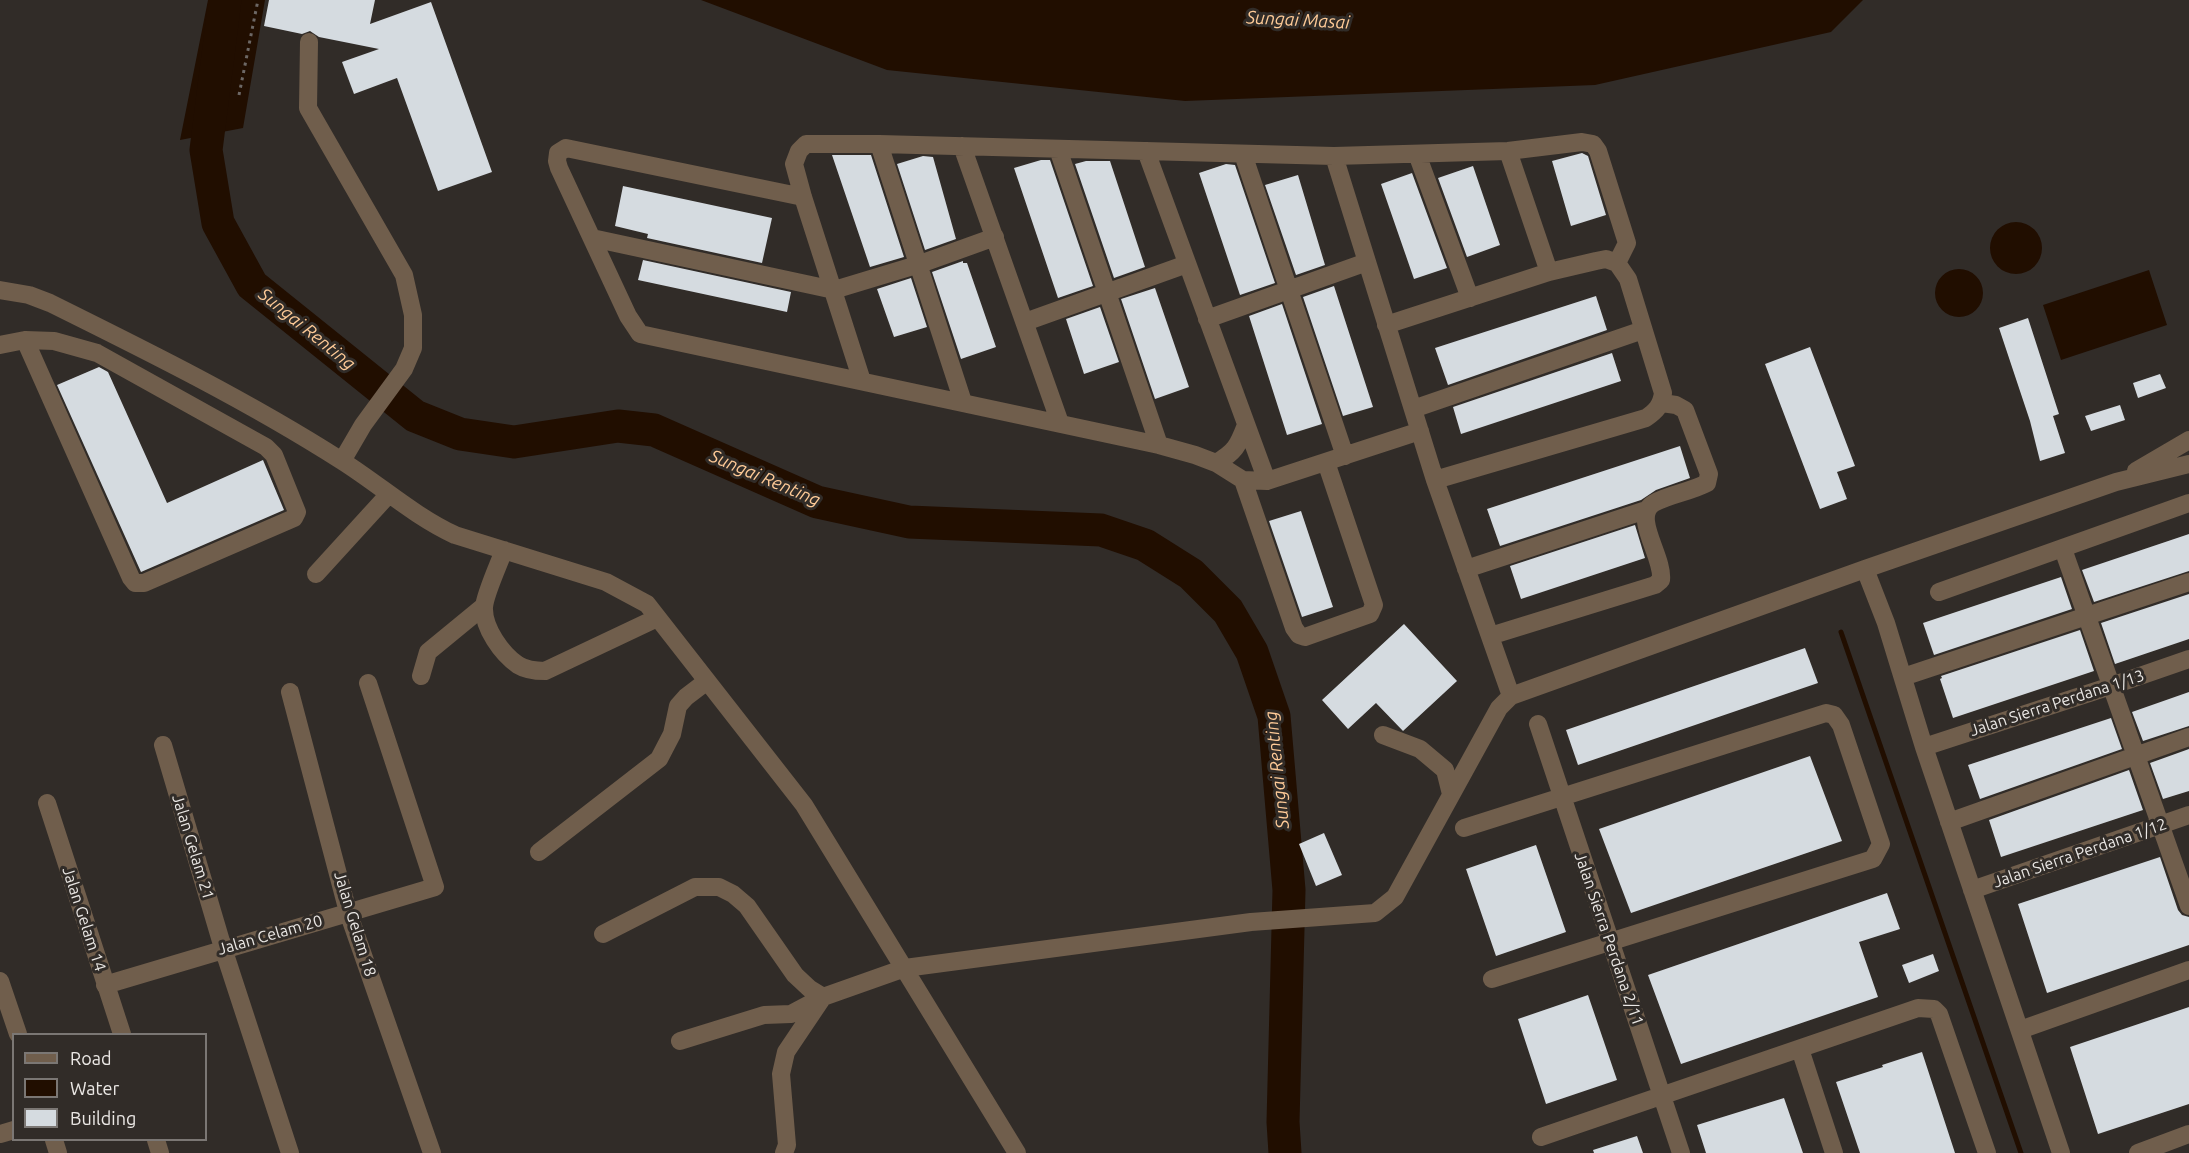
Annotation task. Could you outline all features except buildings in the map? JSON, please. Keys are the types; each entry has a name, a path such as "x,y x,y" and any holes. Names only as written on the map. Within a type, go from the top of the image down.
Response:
{"street":[{"path":"309,42 308,108 404,275 413,315 413,348 404,369 363,425 342,461"},
{"path":"862,381 794,164 799,151 806,144 1334,156 1508,151 1582,142 1593,144 1598,151 1627,243 1617,263"},
{"path":"879,144 920,264 963,402"},
{"path":"962,146 1060,423"},
{"path":"803,197 566,148 558,153 557,161 628,316 640,334 648,337 1159,445 1216,463 1243,480 1267,481 1420,431"},
{"path":"1058,148 1159,445"},
{"path":"1146,151 1267,481"},
{"path":"1508,151 1549,272"},
{"path":"1243,154 1345,456"},
{"path":"1418,154 1470,298"},
{"path":"1334,156 1435,480 1511,696"},
{"path":"592,238 834,290 920,264 995,237"},
{"path":"1386,325 1549,272 1606,259 1617,263 1628,279 1663,393 1662,403 1656,411 1646,418 1435,480"},
{"path":"1208,319 1367,262"},
{"path":"1025,322 1187,264"},
{"path":"0,290 29,295 50,303 194,374 342,461 435,526 455,536 606,582 646,604 804,805 1017,1153"},
{"path":"1413,409 1644,330"},
{"path":"0,345 25,340 54,341 97,353 266,447 274,455 297,512 294,518 144,583 135,583 25,340"},
{"path":"1466,569 1646,510 1653,503 1707,483 1709,474 1684,410 1676,405 1662,403"},
{"path":"1216,463 1237,448 1246,425"},
{"path":"2116,482 2189,440"},
{"path":"1243,480 1294,628 1299,635 1305,637 1366,616 1373,611 1374,605 1326,462"},
{"path":"680,1041 764,1015 791,1014 823,997 905,968 1251,922 1375,913 1395,897 1499,708 1511,696 2116,482 2189,464"},
{"path":"316,574 389,494"},
{"path":"1939,592 2189,503"},
{"path":"1490,636 1655,585 1662,580 1662,570 1644,521 1646,510"},
{"path":"2063,549 2189,906"},
{"path":"504,550 484,606 487,624 495,639 519,666 533,671 545,671 657,618"},
{"path":"1865,569 1886,622 1924,747 2061,1153"},
{"path":"1903,677 2189,582"},
{"path":"421,676 428,652 484,606"},
{"name":"Jalan Sierra Perdana 1/13","path":"1924,747 2189,659"},
{"path":"539,852 659,759 672,734 678,706 707,681"},
{"name":"Jalan Celam 20","path":"105,985 223,948 435,887 368,683"},
{"name":"Jalan Gelam 18","path":"290,692 348,912 432,1153"},
{"path":"1464,828 1826,714 1834,716 1841,725 1881,844 1873,859 1492,980"},
{"name":"Jalan Sierra Perdana 2/11","path":"1538,724 1681,1153"},
{"path":"1383,735 1420,749 1445,770 1451,794"},
{"path":"1949,822 2189,737"},
{"name":"Jalan Gelam 21","path":"163,745 223,948 290,1153"},
{"name":"Jalan Gelam 14","path":"47,803 121,1033"},
{"name":"Jalan Sierra Perdana 1/12","path":"1972,890 2189,815"},
{"path":"603,934 695,887 719,887 733,894 747,906 795,975 823,997"},
{"path":"2020,1030 2189,970"},
{"path":"0,981 17,1033"},
{"path":"784,1153 787,1145 781,1074 786,1052 823,997"},
{"path":"1541,1137 1918,1008 1934,1009 1939,1014 1987,1153"},
{"path":"1800,1049 1834,1153"},
{"path":"2138,1153 2189,1134"}],"path":[{"path":"239,95 258,0"}],"water":[{"path":"208,0 265,0 243,128 180,140"},
{"name":"Sungai Masai","path":"701,0 1863,0 1831,32 1595,85 1185,101 887,70"},
{"path":"2011,222 2021,222 2035,229 2042,248 2035,267 2021,274 2011,274 2001,270 1994,263 1990,253 1990,243 1994,233 2001,226"},
{"path":"1954,269 1964,269 1979,279 1983,293 1979,307 1973,313 1964,317 1954,317 1939,307 1935,298 1935,288 1945,273"},
{"path":"2149,270 2167,325 2061,360 2043,305"}],"waterway":[{"name":"Sungai Renting","path":"225,0 206,150 218,223 252,285 415,416 460,434 514,442 618,426 654,430 817,502 909,522 1101,530 1145,545 1191,574 1228,611 1252,652 1274,716 1289,890 1283,1122 1285,1153"},
{"path":"1841,632 2021,1153"}]}
